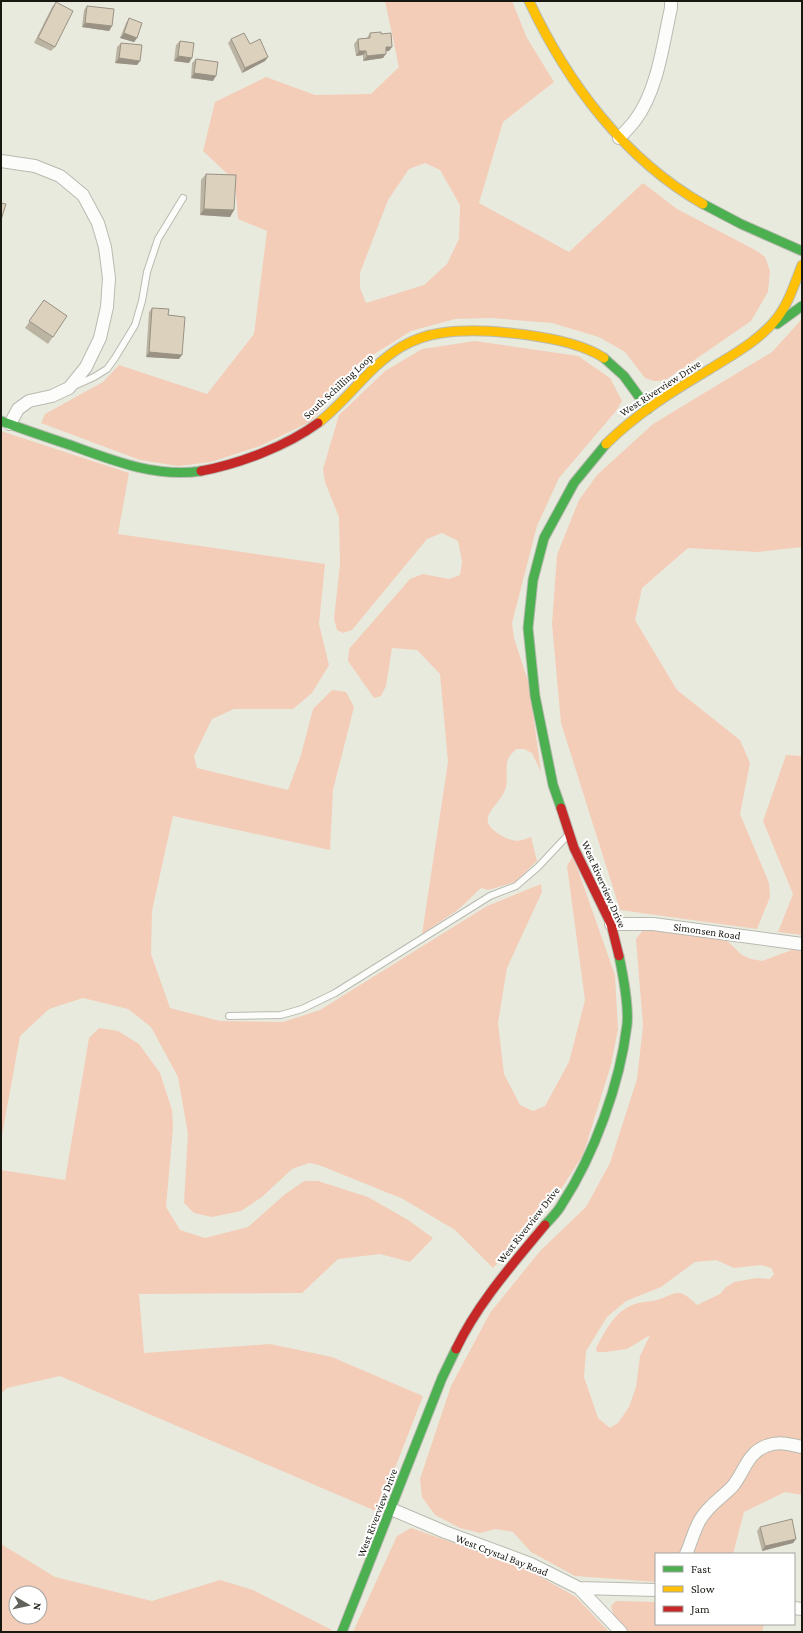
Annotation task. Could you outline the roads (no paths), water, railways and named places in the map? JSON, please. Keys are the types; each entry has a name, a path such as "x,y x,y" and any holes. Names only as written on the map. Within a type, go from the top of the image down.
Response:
{"street":[{"path":"529,1 542,30 564,69 590,103 620,138 649,165 688,195 721,215 757,234 802,251"},
{"path":"620,138 636,119 649,96 658,68 671,1"},
{"path":"1,161 35,166 60,176 83,195 98,223 105,247 109,278 107,307 100,338 86,367 69,388 52,396 29,401 18,409 5,423"},
{"name":"West Riverview Drive","path":"342,1632 442,1378 466,1328 495,1284 562,1205 588,1158 605,1114 619,1068 627,1024 624,982 611,924 574,848 569,834 553,785 535,696 528,628 533,580 544,538 574,483 598,453 623,427 648,409 750,344 766,330 778,317 794,286 802,265"},
{"path":"750,344 802,306"},
{"name":"South Schilling Loop","path":"5,423 136,467 164,472 194,472 220,467 248,458 310,430 327,416 372,370 390,355 414,340 445,332 473,330 555,339 580,346 603,358 624,375 648,409"},
{"name":"Simonsen Road","path":"611,924 653,924 802,944"},
{"path":"686,1553 700,1521 710,1507 732,1487 742,1473 750,1456 765,1446 781,1442 802,1447"},
{"name":"West Crystal Bay Road","path":"391,1509 445,1532 531,1564 579,1588 621,1632"},
{"path":"579,1588 655,1590"}],"lane":[{"path":"69,388 94,377 107,369 135,325 158,239 183,198"},
{"path":"229,1016 281,1015 302,1009 335,993 490,896 516,886 538,867 569,834"}]}
